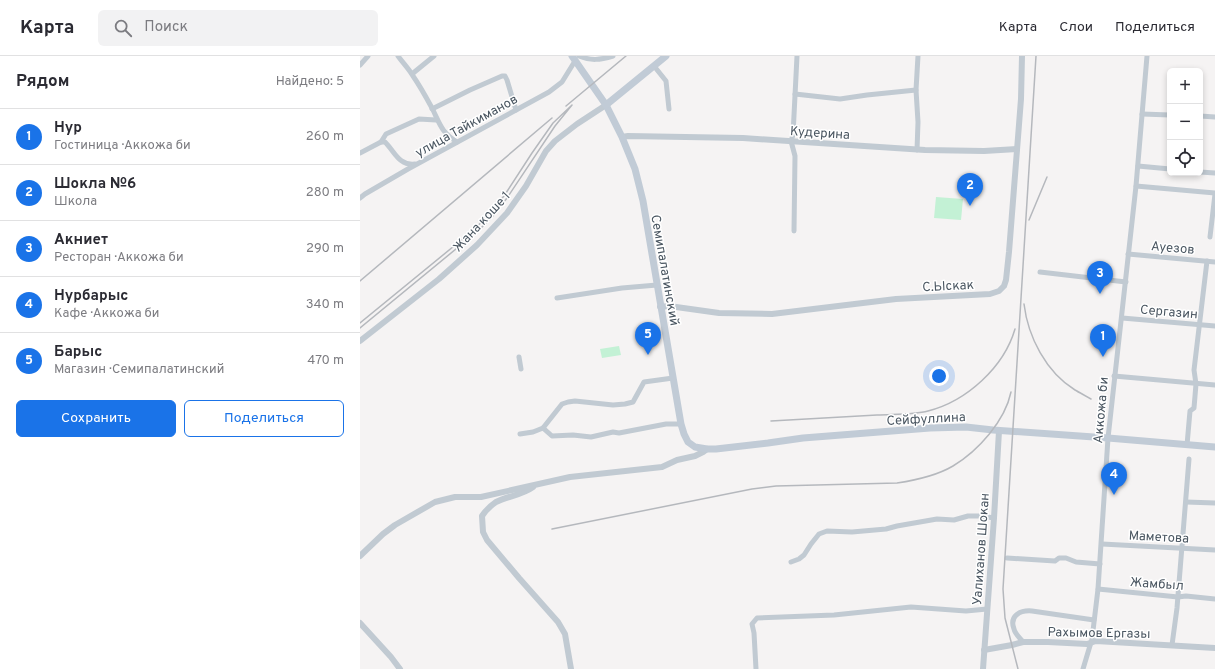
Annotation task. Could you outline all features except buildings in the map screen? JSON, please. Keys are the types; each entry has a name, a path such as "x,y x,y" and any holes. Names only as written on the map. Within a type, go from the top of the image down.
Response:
{"main road":[{"path":"606,106 666,56"},
{"name":"Семипалатинский","path":"575,58 606,106 622,137 635,169 643,201 672,378 681,424 688,442"},
{"name":"Сейфуллина","path":"688,442 695,446 707,449 716,449 768,444 803,438 930,428 966,427 999,431 1108,438 1215,448"}],"street":[{"path":"360,65 368,56"},
{"path":"398,56 412,74 432,109 436,120 448,137 457,142"},
{"path":"412,74 434,56"},
{"path":"575,58 603,60 613,56"},
{"path":"794,231 795,156 791,141 793,135 797,56"},
{"path":"917,150 918,122 916,90 918,56"},
{"name":"С.Ыскак","path":"660,307 669,306 719,313 772,314 896,299 995,293 1000,291 1006,280 1009,252 1021,99 1022,56"},
{"name":"Аккожа би","path":"1083,669 1090,643 1098,589 1108,438 1136,186 1147,56"},
{"name":"улица Тайкиманов","path":"360,198 457,142 549,92 562,82 575,58"},
{"path":"654,66 666,81 669,109"},
{"path":"432,109 463,93 505,76 516,110"},
{"path":"795,94 840,99 916,90"},
{"name":"Жана коше 1","path":"360,341 439,279 477,245 507,213 526,186 546,151 555,141 577,124 606,106"},
{"path":"1142,114 1167,115"},
{"path":"1203,116 1215,117"},
{"name":"улица Тайкиманов","path":"360,153 381,142 386,134 418,119 436,120"},
{"name":"Кудерина","path":"622,137 743,138 917,150 984,151 1017,149"},
{"path":"381,142 385,142 401,161 409,165 418,164"},
{"path":"1138,166 1167,169"},
{"path":"1203,172 1215,173"},
{"path":"1136,186 1215,194 1210,237"},
{"name":"Ауезов","path":"1128,254 1215,262"},
{"path":"1187,445 1190,411 1194,408 1196,384 1194,370 1207,262"},
{"path":"1040,272 1126,282"},
{"path":"557,298 622,288 657,285"},
{"name":"Сергазин","path":"1122,318 1215,326"},
{"path":"520,356 521,369"},
{"path":"1114,376 1215,385"},
{"path":"520,434 533,432 543,428 562,404 575,401 612,405 625,404 633,402 644,382 672,378"},
{"path":"543,428 552,436 573,435 591,437 666,424 681,424"},
{"name":"Уалиханов Шокан","path":"983,669 999,431"},
{"path":"360,556 383,534 395,525 435,502 455,497 481,497 570,477 662,467 677,460 699,454 707,449"},
{"path":"1172,646 1178,608 1189,459"},
{"path":"536,485 526,492 497,502 489,507 482,516 483,532 487,540 558,622 565,634 571,669"},
{"path":"1186,502 1215,503"},
{"path":"792,562 804,555 819,534 827,531 852,532 886,529 937,519 954,520 968,516 994,518"},
{"name":"Маметова","path":"1102,544 1215,550"},
{"path":"1007,558 1055,562 1059,558 1066,558 1076,562 1100,564"},
{"name":"Жамбыл","path":"1098,589 1215,599"},
{"path":"756,669 752,624 757,618 834,615 911,607 966,611 987,609"},
{"path":"1023,642 1014,630 1013,622 1015,615 1022,611 1032,611 1094,620"},
{"path":"360,623 400,669"},
{"name":"Рахымов Ергазы","path":"984,650 1012,646 1023,642 1087,644 1096,641 1215,648"}],"green space":[{"path":"936,197 963,199 961,220 934,218"},
{"path":"619,346 621,355 602,358 600,349"}],"railway":[{"path":"566,106 626,56"},
{"path":"1018,669 1005,618 1003,589 1036,56"},
{"path":"360,323 476,228 504,196 553,123 572,105 555,126 494,215 479,230 360,328"},
{"path":"360,281 552,118"},
{"path":"1029,220 1047,177"},
{"path":"1024,304 1026,316 1034,341 1047,364 1055,374 1075,390 1091,399"},
{"path":"771,421 909,414 928,411 942,406 970,391 993,369 1010,343 1015,329"},
{"path":"552,529 752,489 776,486 897,483 926,477 953,466 981,444 1003,414 1011,392"}],"place":[{"name":"Шокла №6","path":"970,206"},
{"name":"Акниет","path":"1100,294"},
{"name":"Барыс","path":"648,355"},
{"name":"Нур","path":"1103,357"},
{"name":"Нурбарыс","path":"1114,495"}]}
